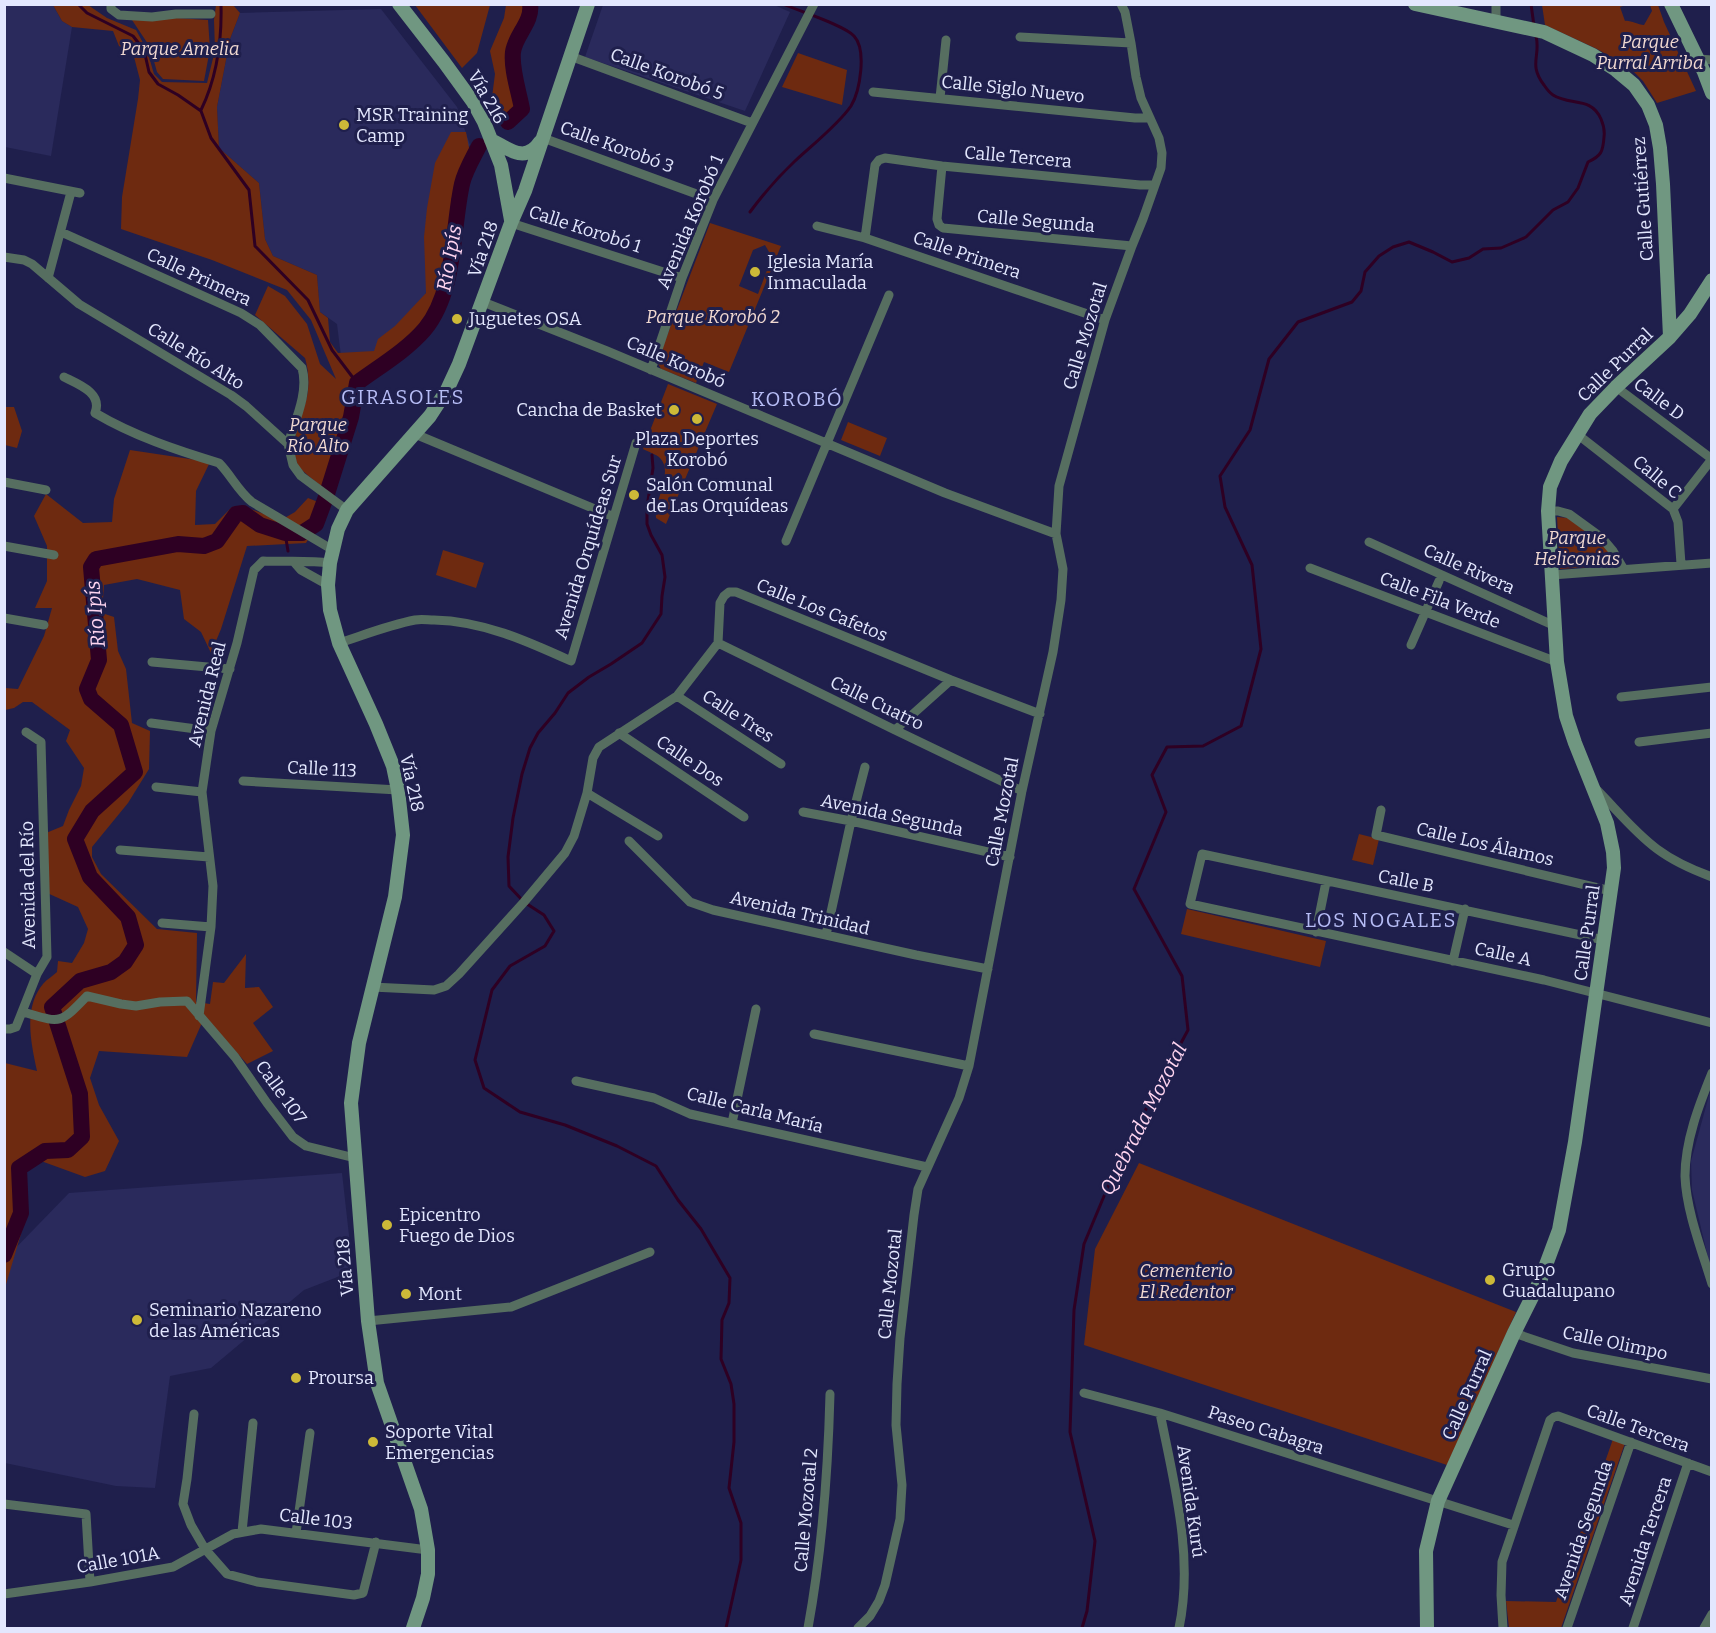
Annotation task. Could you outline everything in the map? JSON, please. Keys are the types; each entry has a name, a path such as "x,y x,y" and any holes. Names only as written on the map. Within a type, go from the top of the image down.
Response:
{"street":[{"name":"Vía 216","path":"399,4 473,102 484,122 501,165 511,222"},
{"name":"Vía 218","path":"413,1629 428,1574 428,1550 421,1509 377,1383 368,1321 351,1103 359,1043 395,897 403,835 393,766 339,643 330,610 328,585 341,505 415,434 447,390 459,364 511,222 525,191 588,4"},
{"name":"Avenida Korobó 1","path":"651,370 682,278 713,200 814,4"},
{"name":"Calle Mozotal","path":"858,1629 870,1616 885,1586 900,1519 902,1485 896,1425 900,1338 918,1189 956,1107 969,1066 1022,791 1053,652 1063,569 1056,534 1059,486 1106,320 1161,168 1162,153 1159,138 1141,98 1125,12 1121,4"},
{"name":"Calle Gutiérrez","path":"1415,4 1544,32 1593,54 1634,85 1648,105 1656,125 1660,148 1670,337"},
{"path":"1496,4 1496,21"},
{"path":"1671,4 1705,59 1712,93"},
{"path":"111,7 119,15 152,16 176,9 211,14"},
{"path":"1020,38 1131,44"},
{"path":"940,98 946,40"},
{"name":"Calle Korobó 5","path":"570,56 752,123"},
{"name":"Calle Siglo Nuevo","path":"873,92 1150,118"},
{"path":"491,140 519,154 535,148 543,138"},
{"name":"Calle Korobó 3","path":"543,138 713,200"},
{"name":"Calle Tercera","path":"865,238 874,165 885,158 942,166 1155,185"},
{"name":"Calle Segunda","path":"942,166 937,219 939,225 948,230 1132,246"},
{"path":"4,178 76,192 61,232 48,278"},
{"name":"Calle Korobó 1","path":"511,222 682,278"},
{"name":"Calle Primera","path":"818,226 865,238 1106,320"},
{"name":"Calle Primera","path":"61,232 241,313 261,325 302,368 304,376 303,392 288,444"},
{"name":"Calle Río Alto","path":"4,257 24,260 38,268 79,304 231,395 288,444 293,465 301,476 341,505"},
{"name":"Calle Purral","path":"1427,1629 1426,1551 1438,1501 1540,1281 1559,1230 1575,1142 1614,868 1607,823 1566,716 1557,662 1548,511 1551,487 1561,461 1590,414 1670,337 1690,314 1712,280"},
{"path":"786,541 889,295"},
{"name":"Calle Korobó","path":"483,302 945,493 1056,534"},
{"path":"64,376 93,394 97,402 93,416 171,448 219,463 243,496 313,537 332,556"},
{"name":"Calle D","path":"1616,387 1712,459"},
{"path":"415,434 614,517"},
{"name":"Calle C","path":"1577,434 1673,509 1678,522 1681,564"},
{"name":"Avenida Orquídeas Sur","path":"339,643 417,620 444,620 470,623 509,634 571,661 636,443"},
{"path":"1673,509 1712,459"},
{"path":"4,482 46,490"},
{"path":"1548,511 1569,514 1602,538 1623,568"},
{"name":"Calle Rivera","path":"1369,542 1555,626"},
{"path":"4,546 54,555"},
{"name":"Avenida Real","path":"199,1016 211,927 213,886 202,792 211,731 230,669 254,570 262,561 294,562 332,556"},
{"path":"294,562 301,570 328,585"},
{"path":"1552,575 1712,562"},
{"name":"Calle Fila Verde","path":"1310,568 1557,662"},
{"path":"1411,645 1439,581"},
{"name":"Calle Los Cafetos","path":"718,643 720,603 729,592 736,592 1040,714"},
{"path":"4,618 44,625"},
{"path":"372,987 434,990 446,986 459,974 565,853 574,836 593,758 599,747 677,696 718,643"},
{"name":"Calle Cuatro","path":"718,643 1022,791"},
{"path":"152,662 230,669"},
{"path":"895,730 951,680"},
{"path":"1621,697 1712,687"},
{"name":"Calle Tres","path":"677,696 781,764"},
{"path":"151,723 211,731"},
{"name":"Avenida del Río","path":"4,1029 16,1027 46,957 41,742 26,732"},
{"name":"Calle Dos","path":"619,733 744,817"},
{"path":"1639,742 1712,733"},
{"path":"826,935 865,767"},
{"name":"Calle 113","path":"243,781 398,790"},
{"path":"1593,785 1657,849 1692,869 1712,877"},
{"path":"156,787 202,792"},
{"path":"586,793 658,836"},
{"name":"Calle Los Álamos","path":"1381,810 1376,835 1611,891"},
{"name":"Avenida Segunda","path":"803,812 1010,857"},
{"name":"Avenida Trinidad","path":"629,842 690,902 713,910 988,969"},
{"path":"120,850 209,857"},
{"name":"Calle B","path":"1190,904 1202,854 1604,940"},
{"path":"1316,932 1326,882"},
{"name":"Calle A","path":"1190,904 1544,980 1712,1023"},
{"path":"1454,961 1465,909"},
{"path":"162,923 211,927"},
{"path":"4,952 37,974"},
{"name":"Calle 107","path":"23,1012 50,1020 65,1018 87,996 136,1006 187,1001 236,1057 293,1137 306,1146 355,1158"},
{"path":"732,1123 756,1009"},
{"path":"814,1034 969,1066"},
{"path":"1712,1073 1699,1106 1686,1158 1685,1177 1687,1198 1712,1284"},
{"name":"Calle Carla María","path":"576,1081 654,1098 690,1113 927,1167"},
{"path":"368,1321 511,1307 650,1252"},
{"name":"Calle Olimpo","path":"1514,1333 1573,1353 1712,1379"},
{"name":"Paseo Cabagra","path":"1084,1393 1160,1413 1438,1501"},
{"name":"Calle Mozotal 2","path":"808,1629 824,1518 830,1394"},
{"name":"Avenida Kurú","path":"1160,1413 1175,1487 1184,1548 1184,1607 1179,1629"},
{"path":"194,1414 183,1504 191,1525 205,1549 227,1574 257,1582 354,1594 363,1593 376,1542"},
{"name":"Calle Tercera","path":"1513,1525 1550,1420 1554,1417 1558,1416 1712,1472"},
{"path":"242,1532 253,1423"},
{"path":"296,1533 310,1432"},
{"name":"Avenida Segunda","path":"1567,1629 1630,1442"},
{"name":"Avenida Tercera","path":"1633,1629 1688,1463"},
{"path":"1438,1501 1513,1525 1502,1562 1503,1629"},
{"path":"4,1504 86,1514 90,1582"},
{"name":"Calle 103","path":"205,1549 233,1534 261,1529 428,1550"},
{"name":"Calle 101A","path":"4,1594 173,1567 205,1549"},
{"path":"1704,1629 1712,1614"}],"shaded area":[{"path":"772,4 790,12 745,111 585,57 603,5"},
{"path":"4,5 53,5 62,21 72,27 51,156 5,147"},
{"path":"381,9 457,107 470,145 447,167 443,206 421,317 365,358 341,356 337,324 320,312 317,275 273,256 265,239 259,183 219,148 217,107 230,39 240,13"},
{"path":"1710,1092 1712,1093 1711,1270 1692,1190 1691,1161"},
{"name":"Seminario Nazareno de las Américas","path":"342,1173 353,1271 304,1290 211,1368 170,1376 155,1488 116,1486 5,1463 5,1259 69,1193"}],"green space":[{"name":"Parque Río Alto","path":"53,5 88,5 107,18 136,30 147,50 154,74 162,82 207,83 215,50 216,5 233,5 240,13 230,39 217,107 219,148 259,183 265,239 273,256 317,275 320,312 328,318 330,342 338,353 374,351 378,339 395,326 426,293 424,237 435,163 451,132 466,132 470,153 451,200 456,231 442,299 426,328 403,350 378,364 359,388 356,411 337,467 333,492 325,486 324,488 302,469 297,463 295,454 296,435 308,390 305,358 255,315 268,286 285,296 307,324 320,364 336,379 311,320 287,290 212,260 121,229 122,197 140,80 133,53 119,46 113,31 72,27 62,21"},
{"path":"415,5 490,5 477,53 462,68"},
{"path":"506,5 525,5 508,82 518,106 506,116 491,105 495,74 490,51 504,18"},
{"name":"Parque Purral Arriba","path":"1542,5 1626,5 1620,7 1625,21 1644,25 1652,11 1650,5 1658,5 1696,91 1657,103 1643,81 1630,68 1597,49 1545,25"},
{"name":"Parque Amelia","path":"176,18 208,20 210,49 204,81 163,79 157,72 150,47 132,20"},
{"path":"798,53 847,70 842,105 782,87"},
{"name":"Parque Korobó 2","path":"710,223 781,246 729,372 704,362 696,383 661,369 657,362","holes":["765,245 772,257 758,294 739,286 753,250"]},
{"path":"668,384 717,404 666,524 656,518 664,478 664,464 660,458 643,449"},
{"path":"5,407 14,407 22,431 17,448 5,445"},
{"path":"848,422 887,438 880,456 841,440"},
{"path":"130,450 210,462 196,491 195,525 215,524 232,507 242,506 281,520 295,512 308,498 328,506 306,543 247,546 221,629 211,653 201,632 184,619 180,590 137,579 104,585 102,613 114,617 118,651 126,669 132,723 150,731 149,769 128,803 92,847 92,857 101,874 157,929 197,933 196,1002 210,1004 213,982 224,983 246,954 245,988 259,987 273,1007 253,1023 273,1051 247,1064 206,1018 187,1057 99,1051 90,1078 99,1105 119,1141 105,1171 85,1177 41,1161 25,1169 25,1220 5,1288 5,1063 37,1071 30,1026 33,1004 43,984 57,972 58,961 72,963 84,943 88,929 78,907 45,892 46,833 63,826 81,786 84,768 66,741 70,730 32,702 23,702 14,708 5,710 5,688 18,689 44,636 52,608 35,608 47,581 47,546 34,516 46,494 83,523 112,522 114,499"},
{"name":"Parque Heliconias","path":"1557,517 1568,518 1595,538 1611,552 1616,565 1560,569"},
{"path":"443,550 484,563 476,588 436,575"},
{"path":"1359,834 1379,839 1373,865 1352,860"},
{"path":"1187,909 1326,941 1320,967 1181,934"},
{"name":"Cementerio El Redentor","path":"1139,1163 1516,1312 1447,1465 1084,1345 1095,1249"},
{"path":"1613,1439 1625,1443 1561,1628 1509,1628 1506,1601 1556,1602"}],"waterway":[{"path":"78,4 87,13 133,36 144,50 149,72 158,84 201,111 211,138 249,190 255,246 308,300 332,350 357,383"},
{"path":"201,110 211,85 217,58 221,32 221,4"},
{"name":"Río Ipís","path":"508,122 522,109 514,73 513,52 529,17 530,4"},
{"path":"750,212 783,173 846,113 857,91 861,71 860,51 854,36 831,23 783,4"},
{"name":"Quebrada Mozotal","path":"1531,4 1534,26"},
{"name":"Quebrada Mozotal","path":"1082,1628 1087,1611 1095,1541 1070,1432 1074,1310 1084,1244 1112,1177 1188,1030 1182,976 1134,889 1166,812 1152,775 1167,747 1203,746 1241,726 1261,649 1252,565 1225,507 1220,476 1250,430 1269,359 1298,322 1352,302 1361,291 1365,272 1379,256 1393,247 1409,242 1452,262 1469,258 1483,249 1501,248 1526,237 1553,210 1568,202 1578,188 1588,162 1596,158 1602,150 1604,128 1601,119 1592,107 1552,94 1539,78 1536,66 1536,36"},
{"name":"Río Ipís","path":"4,1255 21,1213 19,1168 45,1151 68,1150 82,1137 80,1094 52,1007 80,981 111,972 125,962 136,945 128,917 90,877 75,839 92,811 135,772 121,725 91,699 87,689 99,660 91,567 96,559 178,544 204,546 217,541 236,514 243,513 260,525 285,533 302,533 316,524 351,417 357,383 418,337 435,314 448,278 462,184 479,146"},
{"path":"652,455 653,468 647,507 647,524 662,555 665,577 661,614 642,643 568,693 538,733 530,748 513,818 508,857 509,886 524,902 544,915 554,931 545,946 510,966 492,990 475,1060 484,1088 520,1112 565,1125 617,1146 656,1166 678,1200 701,1229 730,1278 729,1303 722,1320 721,1359 731,1384 734,1404 734,1442 729,1488 741,1523 741,1560 726,1628"},
{"path":"285,533 288,551"}],"place":[{"name":"MSR Training Camp","path":"344,125"},
{"name":"Iglesia María Inmaculada","path":"755,272"},
{"name":"Juguetes OSA","path":"457,319"},
{"name":"Cancha de Basket","path":"674,410"},
{"name":"Plaza Deportes Korobó","path":"697,419"},
{"name":"Salón Comunal de Las Orquídeas","path":"634,495"},
{"name":"Epicentro Fuego de Dios","path":"387,1225"},
{"name":"Grupo Guadalupano","path":"1490,1280"},
{"name":"Mont","path":"406,1294"},
{"name":"Seminario Nazareno de las Américas","path":"137,1320"},
{"name":"Proursa","path":"296,1378"},
{"name":"Soporte Vital Emergencias","path":"373,1442"}],"district":[{"name":"GIRASOLES","path":"403,397"},
{"name":"KOROBÓ","path":"797,399"},
{"name":"LOS NOGALES","path":"1381,920"}]}
